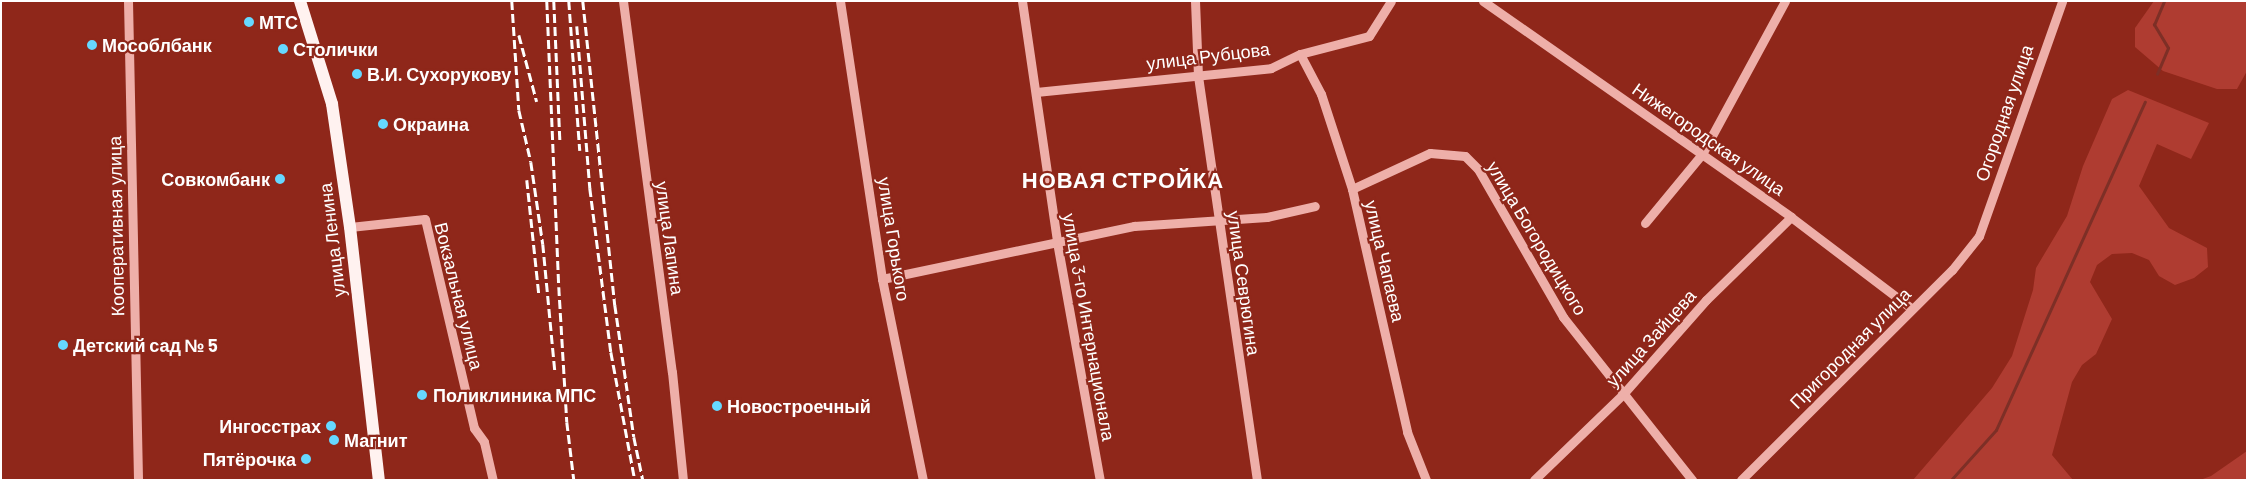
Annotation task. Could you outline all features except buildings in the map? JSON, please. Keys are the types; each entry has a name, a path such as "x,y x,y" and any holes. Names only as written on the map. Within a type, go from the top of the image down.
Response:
{"main road":[{"name":"улица Ленина","path":"300,1 332,104 350,227 379,480"}],"street":[{"name":"Кооперативная улица","path":"128,1 138,480"},
{"name":"улица Лапина","path":"623,1 672,372 683,480"},
{"name":"улица Горького","path":"840,1 882,279 923,480"},
{"name":"улица 3-го Интернационала","path":"1022,1 1057,242 1100,480"},
{"name":"улица Севрюгина","path":"1195,1 1198,76 1257,480"},
{"name":"улица Рубцова","path":"1036,92 1271,68 1300,54 1369,36 1391,1"},
{"name":"Нижегородская улица","path":"1483,1 1792,217 1912,309"},
{"path":"1645,223 1702,154 1785,1"},
{"name":"Огородная улица","path":"1979,236 2062,1"},
{"name":"улица Чапаева","path":"1300,54 1321,94 1352,190 1407,432 1426,480"},
{"name":"улица Богородицкого","path":"1352,190 1430,153 1465,156 1478,169 1563,317 1692,480"},
{"path":"882,279 1134,226 1219,222 1267,217 1315,206"},
{"name":"улица Зайцева","path":"1534,480 1624,393 1706,300 1792,217"},
{"name":"Вокзальная улица","path":"350,227 425,218 474,428 484,442 493,480"},
{"name":"Пригородная улица","path":"1741,480 1952,270 1979,236"}],"shaded area":[{"path":"2154,1 2247,1 2247,71 2237,89 2217,89 2163,71 2135,47 2135,28"},
{"path":"2128,90 2209,123 2191,159 2157,144 2139,186 2169,228 2207,248 2208,267 2194,278 2175,285 2159,276 2149,260 2132,253 2112,254 2097,265 2090,282 2112,319 2096,354 2082,365 2072,382 2052,455 2073,480 1913,480 1992,388 2012,356 2033,290 2036,268 2067,216 2083,166 2112,99"},
{"path":"2247,451 2247,480 2200,480 2211,476"}],"waterway":[{"path":"2157,74 2168,48 2154,25 2164,1"},
{"path":"1951,480 1996,430 2145,102"}],"railway":[{"path":"512,1 519,110 531,162 543,244 555,372"},
{"path":"547,1 559,287 567,422 574,480"},
{"path":"554,1 560,141"},
{"path":"569,1 580,151"},
{"path":"583,1 615,305 634,437 643,480"},
{"path":"577,26 590,188 611,352 635,480"},
{"path":"519,35 537,102"},
{"path":"527,180 539,294"}],"place":[{"name":"МТС","path":"249,22"},
{"name":"Мособлбанк","path":"92,45"},
{"name":"Столички","path":"283,49"},
{"name":"В.И. Сухорукову","path":"357,74"},
{"name":"Окраина","path":"383,124"},
{"name":"Совкомбанк","path":"280,179"},
{"name":"Детский сад № 5","path":"63,345"},
{"name":"Поликлиника МПС","path":"422,395"},
{"name":"Новостроечный","path":"717,406"},
{"name":"Ингосстрах","path":"331,426"},
{"name":"Магнит","path":"334,440"},
{"name":"Пятёрочка","path":"306,459"}],"district":[{"name":"НОВАЯ СТРОЙКА","path":"1123,180"}]}
